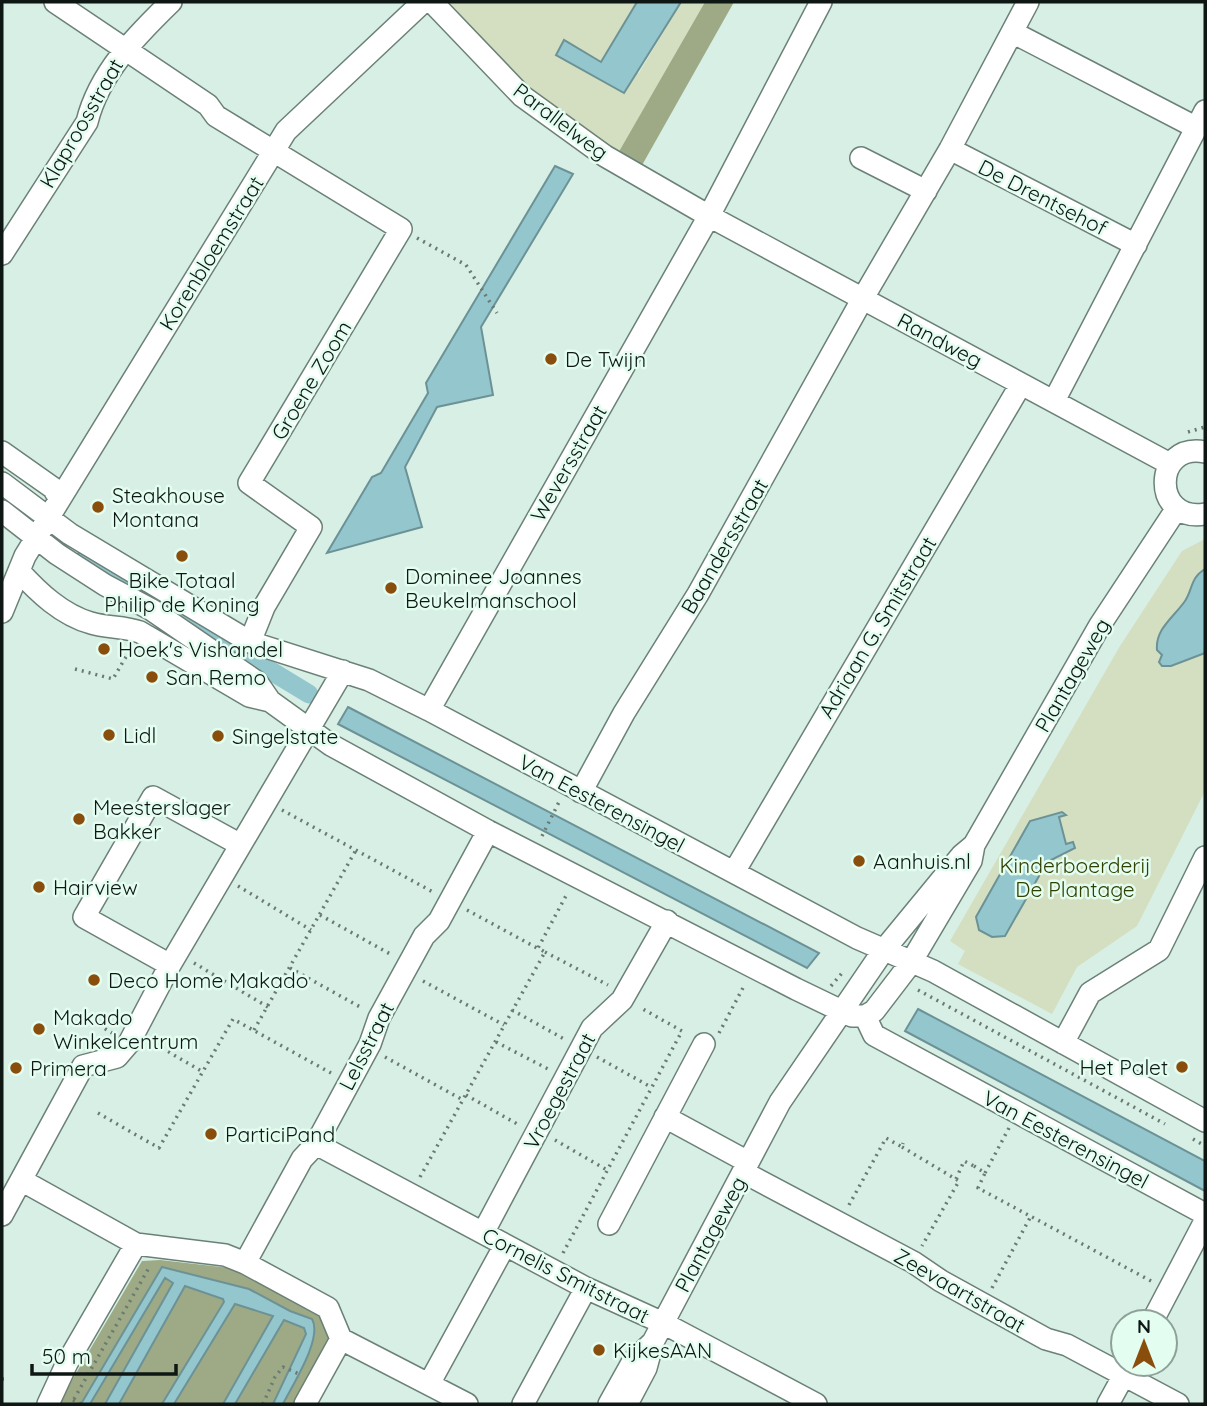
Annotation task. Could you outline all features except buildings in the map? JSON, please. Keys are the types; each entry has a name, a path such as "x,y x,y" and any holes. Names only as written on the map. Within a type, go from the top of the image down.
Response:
{"street":[{"path":"55,2 208,105 216,116 401,229"},
{"name":"Klaproosstraat","path":"2,254 87,122 91,106 124,49 171,2"},
{"name":"Korenbloemstraat","path":"2,612 19,571 49,517 286,131 423,2"},
{"name":"Parallelweg","path":"432,2 522,96 605,156 709,216"},
{"name":"Weversstraat","path":"429,710 709,216 821,2"},
{"path":"863,298 950,149 1028,2"},
{"path":"1012,32 1201,119 1054,401"},
{"name":"De Drentsehof","path":"950,149 1136,245"},
{"path":"861,158 926,191"},
{"name":"Randweg","path":"709,216 1170,464"},
{"name":"Groene Zoom","path":"250,642 264,607 311,527 249,483 401,229"},
{"name":"Baandersstraat","path":"581,792 624,713 698,594 863,298"},
{"name":"Adriaan G. Smitstraat","path":"734,872 1021,384"},
{"name":"Van Eesterensingel","path":"2,452 53,488 49,517 57,554 105,585 152,610 257,682 270,701 308,729 488,831 840,1011 852,1016 865,1016 874,1035 1205,1214"},
{"path":"1205,452 1187,452 1170,464 1165,487 1177,508 1191,514 1205,514"},
{"name":"Van Eesterensingel","path":"2,483 70,534 250,642 369,680 429,710 883,951 933,971 1205,1121"},
{"name":"Plantageweg","path":"865,1016 874,1011 911,964 971,860 974,845 1100,625 1177,508"},
{"name":"Van Eesterensingel","path":"2,511 49,517"},
{"path":"19,571 42,597 90,623 132,629"},
{"name":"Van Eesterensingel","path":"132,629 249,696 270,701"},
{"path":"2,1215 83,1066 117,1057 132,1037 239,844 343,671"},
{"path":"174,959 84,917 153,797 239,844"},
{"name":"Lelsstraat","path":"245,1263 302,1159 316,1144 368,1048 379,1018 424,936 439,921 488,831"},
{"name":"Plantageweg","path":"627,1404 646,1368 653,1342 780,1102 883,951 962,855 974,845"},
{"path":"1063,1043 1090,993 1158,950 1205,857"},
{"name":"Vroegestraat","path":"483,1233 592,1028 625,996 667,921"},
{"path":"609,1224 704,1044"},
{"name":"Plantageweg","path":"665,1117 745,1167"},
{"name":"Cornelis Smitstraat","path":"316,1144 586,1288 663,1323 816,1404"},
{"name":"Zeevaartstraat","path":"745,1167 1046,1339 1109,1362"},
{"path":"20,1180 136,1244 225,1255 245,1263 328,1308 341,1339 467,1404"},
{"path":"1159,1308 1205,1221"},
{"path":"50,1399 67,1363 136,1244"},
{"path":"429,1384 505,1245"},
{"path":"523,1404 586,1288"},
{"path":"305,1404 341,1339"},
{"name":"Plantageweg","path":"609,1404 633,1361 653,1342"},
{"path":"1108,1404 1123,1378"},
{"name":"Zeevaartstraat","path":"1139,1378 1178,1404"}],"path":[{"path":"401,229 466,265 498,313"},
{"path":"1202,426 1205,419"},
{"path":"75,669 113,678 132,629"},
{"path":"265,801 538,948 682,1031 554,1270"},
{"path":"541,838 558,805"},
{"path":"254,1030 356,850"},
{"path":"538,948 576,876"},
{"path":"220,878 311,930"},
{"path":"320,915 504,1025"},
{"path":"411,1195 545,952"},
{"path":"174,959 268,1007"},
{"path":"704,1044 711,1048 754,967"},
{"path":"290,968 379,1018"},
{"path":"918,990 1170,1126"},
{"path":"512,1010 652,1087"},
{"path":"81,1014 203,1072"},
{"path":"98,1113 159,1148 233,1019 348,1083"},
{"path":"496,1042 565,1079"},
{"path":"368,1048 607,1170"},
{"path":"1017,1113 978,1188 1169,1290"},
{"path":"1182,1133 1205,1146"},
{"path":"839,1223 886,1138 902,1145 959,1181 914,1262"},
{"path":"956,1179 964,1161 974,1164 985,1173"},
{"path":"983,1304 1031,1216"},
{"path":"74,1400 162,1247"},
{"path":"262,1404 275,1377 286,1367 302,1375"},
{"path":"50,1399 74,1400 81,1404"}],"green space":[{"path":"449,2 637,2 601,62 564,40 556,55 639,73 681,2 705,2 617,155 510,76"},
{"path":"705,2 734,2 641,167 617,155"},
{"name":"Kinderboerderij De Plantage","path":"1205,539 1205,791 1137,926 1077,967 1052,1014 958,964 965,951 950,941 1120,646 1182,551"},
{"path":"160,1260 230,1268 337,1325 293,1404 58,1404 142,1261"}],"water":[{"path":"637,2 681,2 624,93 556,55 564,40 601,62"},
{"path":"555,166 573,174 481,327 493,395 437,407 405,467 422,527 327,553 372,477 381,473 428,393 426,383"},
{"path":"81,549 157,595 152,602 77,556"},
{"path":"1205,569 1205,653 1171,666 1162,666 1159,662 1162,655 1157,650 1159,636 1188,597 1194,580"},
{"path":"176,607 273,666 268,673 172,614"},
{"path":"348,707 819,953 807,968 338,724"},
{"path":"1062,812 1066,815 1059,817 1066,844 1073,842 1075,848 1047,862 1005,936 992,937 979,930 976,917 1030,821"},
{"path":"918,1009 1205,1161 1205,1191 905,1031"},
{"path":"162,1267 249,1289 290,1311 312,1319 314,1337 310,1349 283,1404 273,1404 306,1334 304,1328 284,1320 235,1404 223,1404 273,1316 235,1304 174,1404 162,1404 224,1302 223,1299 185,1286 119,1404 105,1404 173,1283 165,1278 90,1404 81,1404"}],"waterway":[{"path":"132,585 196,625"},
{"path":"248,657 309,694"}],"place":[{"name":"De Twijn","path":"551,359"},
{"name":"Steakhouse Montana","path":"98,507"},
{"name":"Bike Totaal Philip de Koning","path":"182,556"},
{"name":"Dominee Joannes Beukelmanschool","path":"391,588"},
{"name":"Hoek's Vishandel","path":"104,649"},
{"name":"San Remo","path":"152,677"},
{"name":"Lidl","path":"109,735"},
{"name":"Singelstate","path":"218,736"},
{"name":"Meesterslager Bakker","path":"79,819"},
{"name":"Aanhuis.nl","path":"859,861"},
{"name":"Hairview","path":"39,887"},
{"name":"Deco Home Makado","path":"94,980"},
{"name":"Makado Winkelcentrum","path":"39,1029"},
{"name":"Het Palet","path":"1182,1067"},
{"name":"Primera","path":"16,1068"},
{"name":"ParticiPand","path":"211,1134"},
{"name":"KijkesAAN","path":"599,1350"}]}
